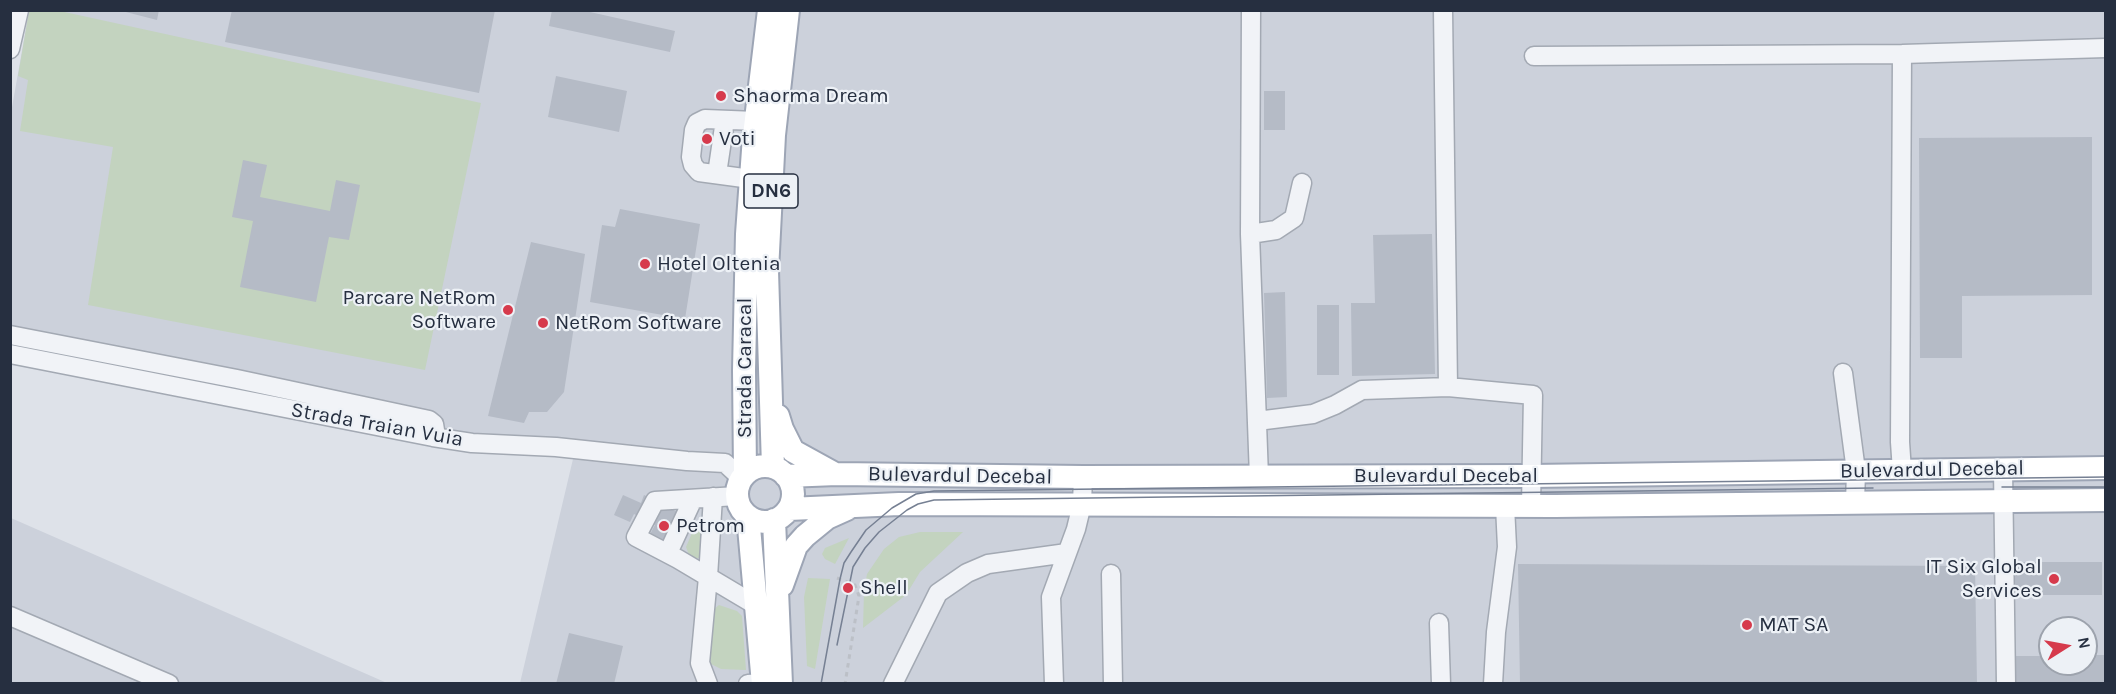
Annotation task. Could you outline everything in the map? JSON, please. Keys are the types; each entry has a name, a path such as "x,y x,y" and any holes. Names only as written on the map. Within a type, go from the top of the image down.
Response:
{"main road":[{"name":"Strada Caracal","path":"741,483 747,234 756,121 769,10"},
{"name":"Strada Caracal","path":"780,472 770,372 767,271 774,135 788,10"},
{"path":"770,372 782,429 792,451 837,474"},
{"path":"741,483 753,468 763,466 780,472"},
{"name":"Bulevardul Decebal","path":"780,472 1083,477 1259,477 1531,476 2106,468"},
{"name":"DN6","path":"764,683 768,605 781,514 792,492 780,472"},
{"name":"DN6","path":"741,483 742,511 748,516 768,605 781,684"},
{"name":"Bulevardul Decebal","path":"781,514 858,504 1531,506 2106,500"},
{"path":"768,605 785,574 796,546 818,524 858,504"},
{"path":"748,516 756,521 765,522 781,514"}],"street":[{"path":"10,49 19,10"},
{"path":"1251,10 1251,234 1259,477"},
{"path":"1443,10 1448,387"},
{"path":"1534,56 1902,54 2106,48"},
{"path":"1902,54 1900,442 1902,471"},
{"path":"751,179 699,172 693,165 691,157 697,123 705,119 756,121"},
{"path":"717,174 725,120"},
{"path":"1251,234 1276,230 1294,218 1302,183"},
{"path":"10,335 237,379 429,420 434,424 433,437"},
{"name":"Strada Traian Vuia","path":"10,354 433,437 725,463 741,483"},
{"path":"1843,374 1856,471 1855,503"},
{"path":"1257,421 1313,414 1362,390 1448,387 1533,395 1531,506"},
{"path":"2002,469 2006,684"},
{"path":"1054,684 1052,597 1076,529 1082,504 1083,477"},
{"path":"680,500 713,497 741,483"},
{"path":"708,684 700,663 713,497"},
{"path":"657,548 680,500"},
{"path":"657,548 680,500"},
{"path":"1493,684 1496,633 1507,547 1505,506"},
{"path":"657,548 708,577 768,605"},
{"path":"893,684 939,593 966,573 988,564 1067,553"},
{"path":"1111,574 1113,684"},
{"path":"10,616 169,684"},
{"path":"1439,623 1441,684"},
{"path":"748,684 764,683"}],"path":[{"path":"837,578 855,585 859,596 845,684"},
{"path":"846,637 852,641"}],"shaded area":[{"path":"29,11 2105,11 2105,683 520,683 573,459 381,427 11,344 11,113"},
{"path":"11,518 387,683 11,683"}],"green space":[{"path":"29,11 60,11 481,103 425,370 88,305 113,147 20,131 28,80 18,76"},
{"path":"698,524 705,529 702,557 691,560 686,547"},
{"path":"920,532 963,532 920,572 906,595 863,628 867,574 884,549 899,537"},
{"path":"849,538 835,564 825,559 822,554 825,548"},
{"path":"808,578 830,579 815,669 807,666 804,597"},
{"path":"719,605 737,611 742,616 746,670 721,669 711,664 707,651 713,610"}],"building":[{"path":"118,10 159,10 157,20"},
{"path":"232,10 495,10 479,93 225,42"},
{"path":"552,10 581,10 675,31 670,52 549,26"},
{"path":"556,76 627,91 619,132 548,117"},
{"path":"1264,91 1285,91 1285,130 1264,130"},
{"path":"2092,137 2092,295 1962,296 1962,358 1920,358 1919,138"},
{"path":"243,160 267,165 260,197 330,211 336,180 360,185 349,240 329,237 316,302 240,287 253,221 232,217"},
{"name":"Hotel Oltenia","path":"620,209 700,224 685,319 590,302 602,225 615,227"},
{"path":"1432,234 1435,374 1352,376 1351,303 1375,303 1373,235"},
{"name":"NetRom Software","path":"531,242 585,254 564,392 547,412 529,412 524,423 488,416"},
{"path":"1285,292 1287,397 1267,398 1264,293"},
{"path":"1317,305 1339,305 1339,375 1317,375"},
{"path":"623,495 641,503 644,495 693,520 684,538 668,548 648,538 655,525 634,514 630,522 614,515"},
{"name":"IT Six Global Services","path":"2007,562 2102,562 2102,595 2007,595"},
{"name":"MAT SA","path":"1518,564 1975,566 1977,684 1520,684"},
{"path":"569,633 623,646 614,684 556,684"},
{"path":"2098,655 2106,655 2106,684 2010,684 2009,656 2038,656 2038,676 2098,676"}],"tram line":[{"path":"821,684 844,563 866,530 892,508 916,494 934,491 2106,477"},
{"path":"2002,487 2106,487"},
{"path":"837,645 853,567 865,548 879,532 907,510 918,504 934,500 1873,488"}],"place":[{"name":"Shaorma Dream","path":"721,96"},
{"name":"Voti","path":"707,139"},
{"name":"Hotel Oltenia","path":"645,264"},
{"name":"Parcare NetRom Software","path":"508,310"},
{"name":"NetRom Software","path":"543,323"},
{"name":"Petrom","path":"664,526"},
{"name":"IT Six Global Services","path":"2054,579"},
{"name":"Shell","path":"848,588"},
{"name":"MAT SA","path":"1747,625"}]}
